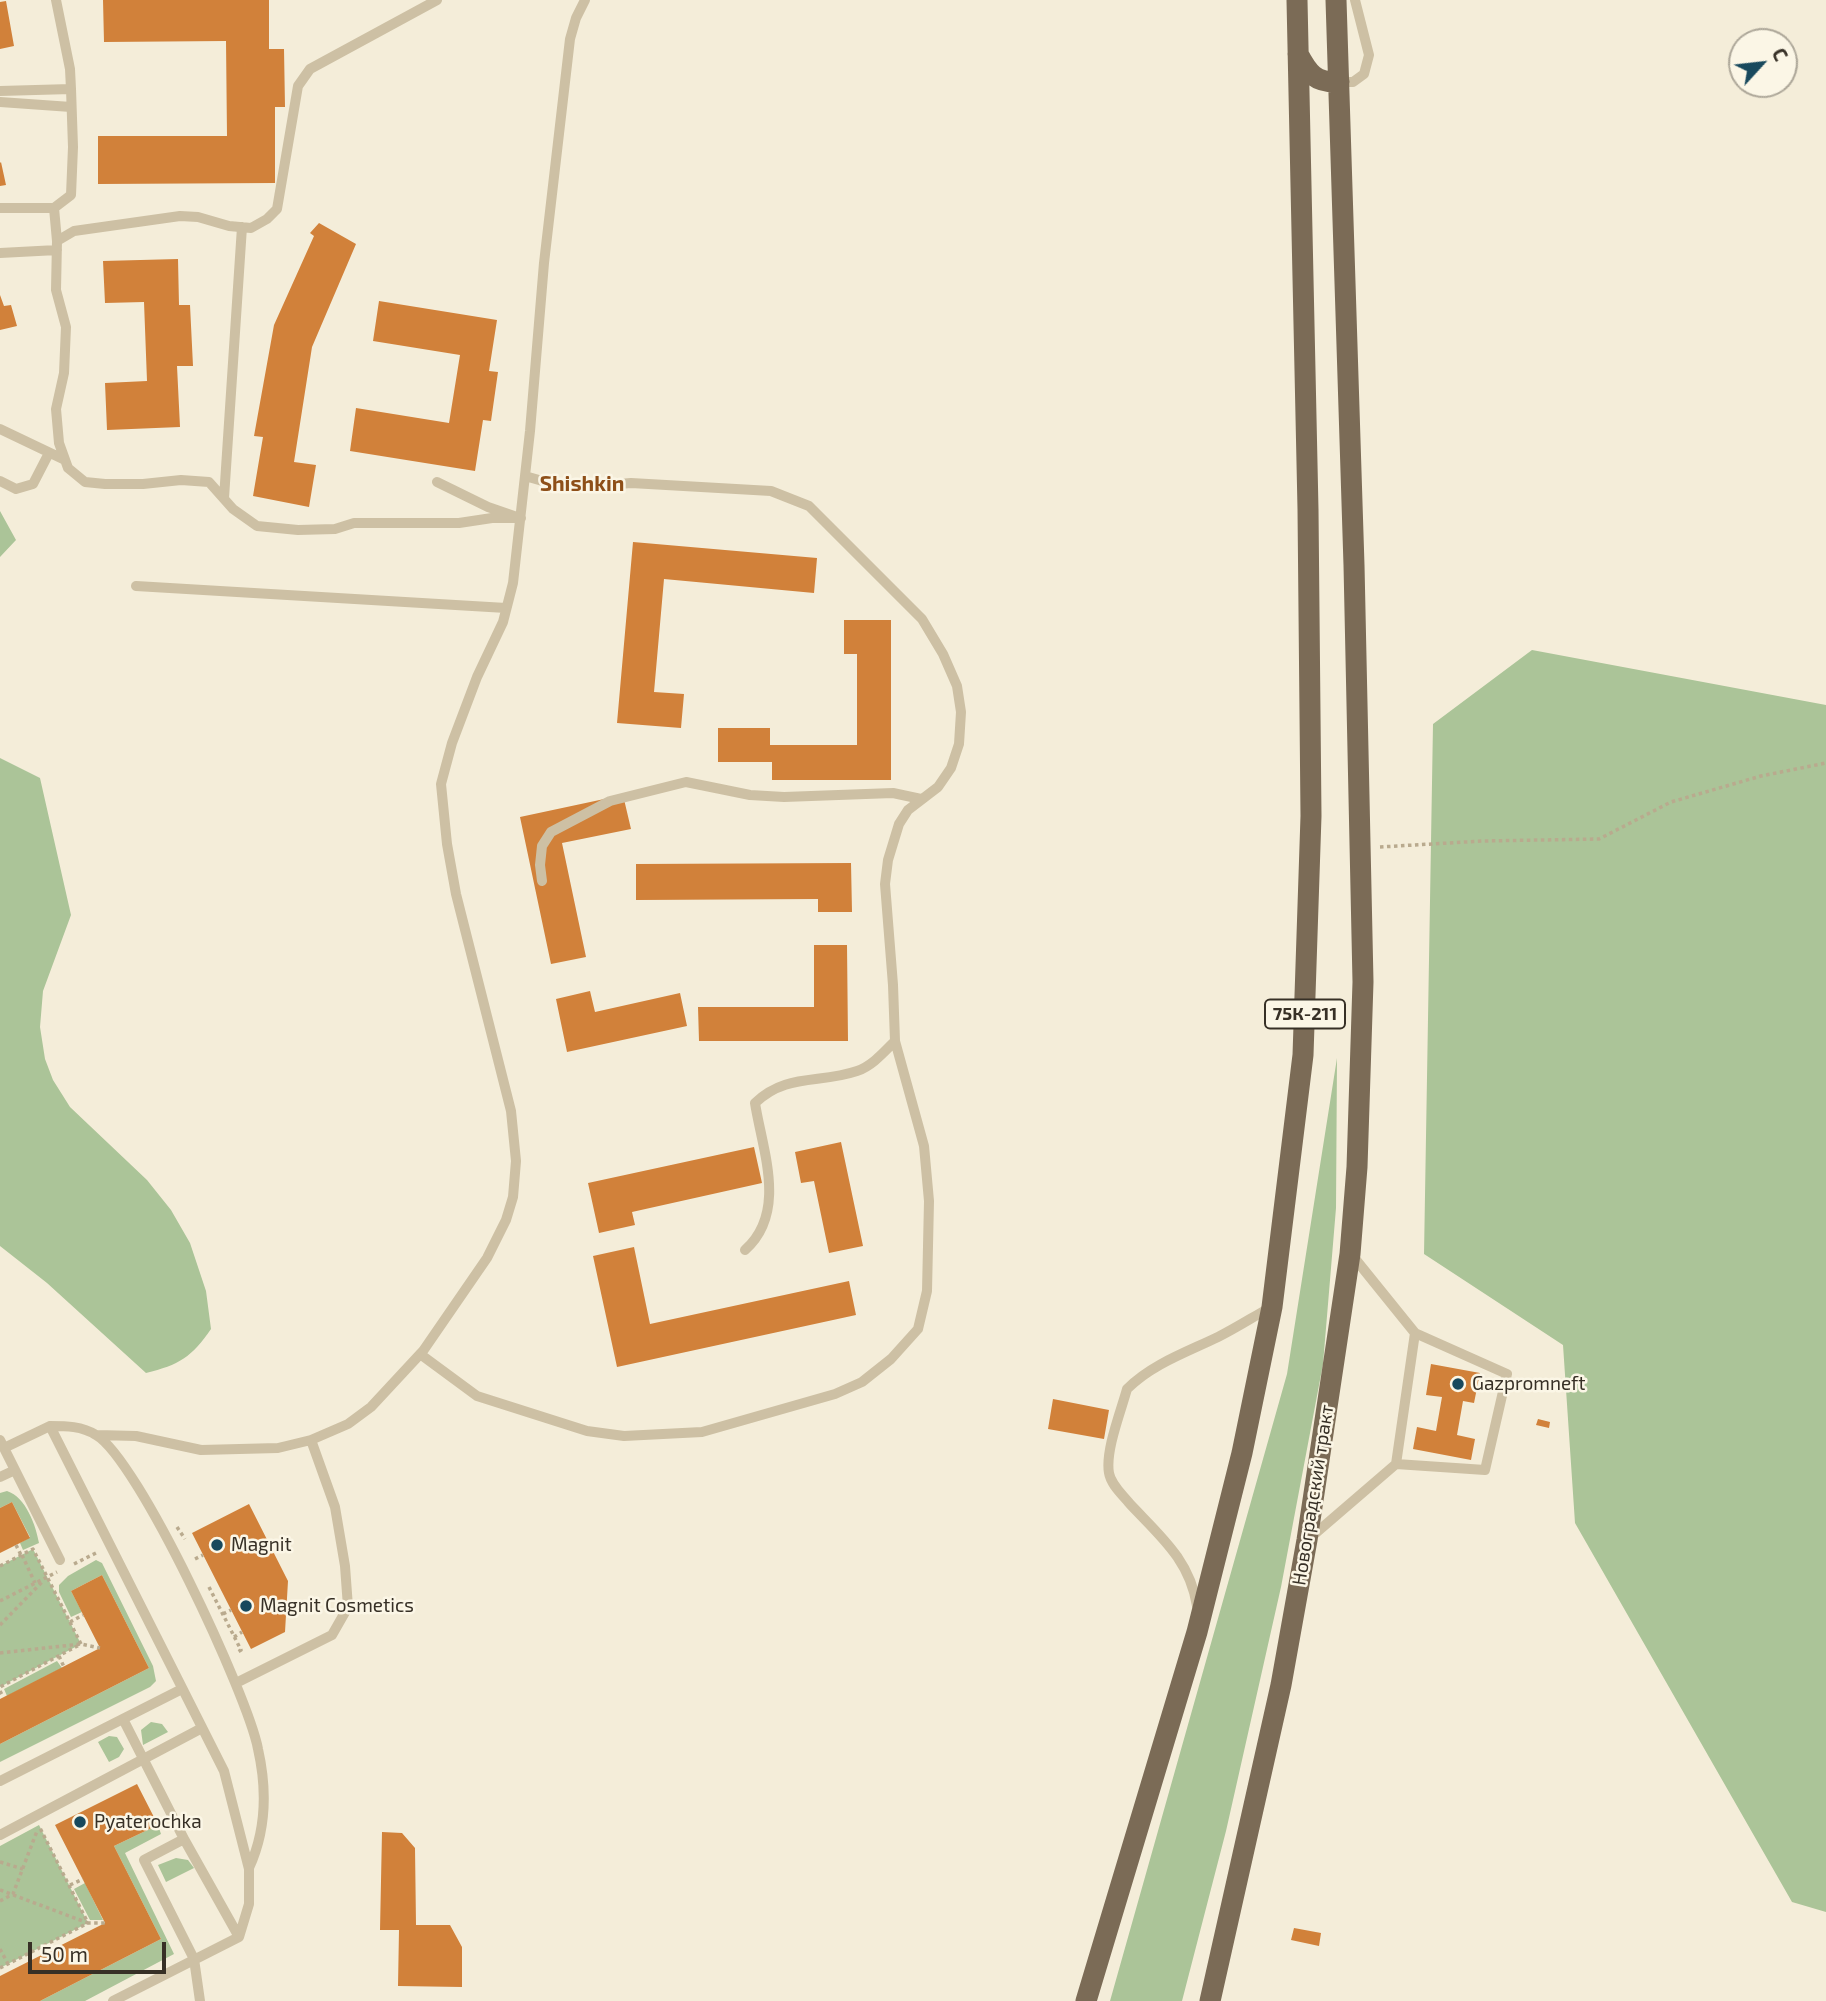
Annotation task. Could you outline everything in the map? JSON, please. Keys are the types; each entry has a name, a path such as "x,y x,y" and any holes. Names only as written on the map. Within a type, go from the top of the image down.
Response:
{"main road":[{"name":"75К-211","path":"1086,2001 1197,1632 1242,1453 1272,1307 1303,1055 1311,816 1308,496 1297,0"},
{"name":"75К-211","path":"1336,0 1360,848"},
{"path":"1298,54 1309,74 1328,82 1339,82"},
{"name":"Новоградский тракт","path":"1210,2001 1281,1685 1307,1540 1350,1254 1357,1167 1363,982 1360,848"}],"lane":[{"path":"0,208 54,208 71,195 73,147 70,69 56,0"},
{"path":"0,253 57,245 75,231 180,216 251,228 267,219 277,209 298,86 310,69 437,0"},
{"path":"60,1560 2,1444 50,1426 72,1426 97,1435 136,1436 201,1450 278,1448 311,1440 348,1424 371,1407 420,1354 487,1258 506,1220 513,1197 516,1161 511,1111 456,894 447,844 442,784 477,677 503,622 513,583 544,263 570,39 585,0"},
{"path":"1339,82 1353,82 1364,74 1369,55 1355,0"},
{"path":"0,91 71,89"},
{"path":"0,102 71,107"},
{"path":"54,208 56,290 66,327 64,373 56,409 59,443 68,468 85,482 209,482 233,509 257,526 298,530 335,529 355,523 459,523 521,518"},
{"path":"224,498 242,227"},
{"path":"0,429 65,460"},
{"path":"0,481 16,489 33,484 49,453"},
{"path":"420,1354 477,1396 587,1431 624,1437 702,1432 835,1394 862,1382 891,1359 918,1329 928,1291 929,1201 924,1146 895,1041 885,884 899,824 908,810 938,787 951,768 959,744 961,712 957,686 943,654 922,619 809,506 771,491 631,483 581,487 553,484 525,476"},
{"path":"437,482 488,508 521,518"},
{"path":"136,586 506,608"},
{"path":"542,881 542,846 551,832 610,801 686,782 750,795 784,797 893,793 921,799"},
{"path":"745,1250 757,1240 771,1179 755,1103 779,1085 858,1071 880,1057 895,1041"},
{"path":"1350,1254 1415,1333 1507,1374 1485,1470 1396,1464"},
{"path":"1197,1632 1197,1604 1188,1571 1178,1555 1117,1489 1109,1475 1109,1459 1127,1389 1136,1380 1165,1362 1272,1307"},
{"path":"1307,1540 1396,1464 1415,1333"},
{"path":"50,1426 224,1771 249,1869 249,1904 239,1937 113,2001"},
{"path":"97,1435 117,1454 156,1518 236,1683 258,1749 264,1809 259,1846 249,1869"},
{"path":"236,1683 332,1635 348,1607 345,1566 335,1507 311,1440"},
{"path":"0,1477 15,1469"},
{"path":"0,1781 183,1689"},
{"path":"123,1719 184,1839 239,1937"},
{"path":"0,1835 202,1728"},
{"path":"184,1839 144,1860 194,1959 200,2001"}],"path":[{"path":"1360,848 1483,841 1599,839 1671,802 1761,776 1826,763"},
{"path":"178,1526 201,1570"},
{"path":"16,1545 35,1583"},
{"path":"0,1566 33,1549 81,1644"},
{"path":"0,1601 98,1552"},
{"path":"195,1559 203,1555"},
{"path":"0,1625 47,1577"},
{"path":"206,1581 241,1650"},
{"path":"223,1614 231,1610"},
{"path":"70,1622 83,1615"},
{"path":"234,1637 242,1632"},
{"path":"3,1697 0,1689 81,1644"},
{"path":"0,1653 81,1644 100,1648"},
{"path":"59,1656 64,1667"},
{"path":"30,1830 39,1825"},
{"path":"0,1901 13,1894 39,1825"},
{"path":"39,1825 88,1923"},
{"path":"0,1861 23,1869"},
{"path":"70,1885 83,1879"},
{"path":"0,1890 88,1923 105,1923"},
{"path":"0,1968 88,1923"},
{"path":"65,1934 69,1941"},
{"path":"0,1949 8,1964"},
{"path":"23,1957 26,1963"}],"green space":[{"path":"0,511 16,540 0,557"},
{"path":"1532,650 1826,705 1826,1912 1792,1902 1575,1523 1563,1345 1424,1254 1433,724"},
{"path":"0,758 40,778 71,915 43,991 40,1027 45,1059 53,1080 70,1107 147,1180 171,1210 190,1243 206,1291 211,1329 204,1339 191,1353 176,1363 146,1373 47,1283 0,1246"},
{"path":"1337,1058 1336,1208 1323,1364 1281,1587 1226,1831 1182,2001 1110,2001 1287,1374"},
{"path":"7,1491 20,1499 25,1506 38,1536 39,1543 23,1550 20,1543 30,1537 12,1502 0,1508 0,1493"},
{"path":"33,1549 81,1644 0,1687 0,1566"},
{"path":"96,1560 102,1563 153,1666 156,1681 150,1687 0,1762 0,1744 149,1668 102,1575 71,1591 82,1612 71,1617 59,1592 59,1585 68,1576"},
{"path":"57,1661 62,1668 7,1696 4,1689"},
{"path":"151,1722 162,1724 168,1732 143,1745 141,1730"},
{"path":"109,1736 117,1737 124,1749 119,1757 109,1762 98,1742"},
{"path":"39,1825 88,1923 0,1968 0,1846"},
{"path":"158,1825 161,1834 125,1853 174,1954 85,2001 40,2001 161,1939 114,1846"},
{"path":"176,1858 188,1860 194,1868 166,1882 158,1865"},
{"path":"85,1883 103,1920 90,1920 74,1889"}],"building":[{"path":"103,0 269,0 269,49 284,49 285,107 275,107 275,183 98,184 98,136 227,136 226,41 104,42"},
{"path":"6,1 14,46 0,49 0,2"},
{"path":"0,163 6,185 0,186"},
{"path":"319,223 356,244 312,347 294,462 316,465 309,507 253,496 263,437 254,436 274,325 314,236 310,233"},
{"path":"178,259 179,305 190,305 193,366 177,366 180,427 107,430 105,383 147,381 144,302 105,303 103,261"},
{"path":"0,295 4,306 11,305 17,326 0,330"},
{"path":"379,301 497,320 489,371 498,372 491,421 483,420 475,471 350,451 356,408 449,423 460,355 373,341"},
{"path":"633,542 817,558 814,593 664,579 654,692 684,694 681,728 617,723"},
{"path":"844,620 891,620 891,780 772,780 772,762 718,762 718,728 770,728 770,745 857,745 857,654 844,654"},
{"path":"623,795 631,829 562,843 586,957 551,964 520,817"},
{"path":"851,863 852,912 818,912 818,899 636,900 636,864"},
{"path":"814,945 847,945 848,1041 699,1041 698,1007 814,1007"},
{"path":"590,991 595,1012 680,993 687,1026 567,1052 556,999"},
{"path":"841,1142 863,1246 829,1253 814,1181 801,1183 795,1152"},
{"path":"754,1147 762,1183 632,1212 635,1225 599,1233 588,1183"},
{"path":"634,1247 650,1324 849,1281 856,1315 617,1367 593,1256"},
{"path":"1431,1364 1480,1373 1474,1403 1463,1401 1457,1435 1475,1439 1471,1460 1413,1449 1417,1427 1436,1431 1442,1397 1426,1395"},
{"path":"1053,1399 1109,1410 1104,1439 1048,1429"},
{"path":"1538,1419 1550,1422 1549,1428 1536,1425"},
{"path":"12,1502 30,1538 0,1553 0,1508"},
{"path":"249,1504 288,1581 285,1632 251,1649 192,1533"},
{"path":"102,1575 149,1668 0,1744 0,1699 100,1648 71,1591"},
{"path":"137,1784 158,1825 114,1846 161,1939 40,2001 0,2001 0,1976 105,1923 55,1825"},
{"path":"382,1832 402,1833 415,1848 416,1925 450,1925 462,1947 462,1987 398,1986 399,1930 380,1930"},
{"path":"1294,1928 1321,1933 1319,1946 1291,1940"}],"place":[{"name":"Gazpromneft","path":"1458,1384"},
{"name":"Magnit","path":"217,1545"},
{"name":"Magnit Cosmetics","path":"246,1606"},
{"name":"Pyaterochka","path":"80,1822"}],"district":[{"name":"Shishkin","path":"582,484"}]}
